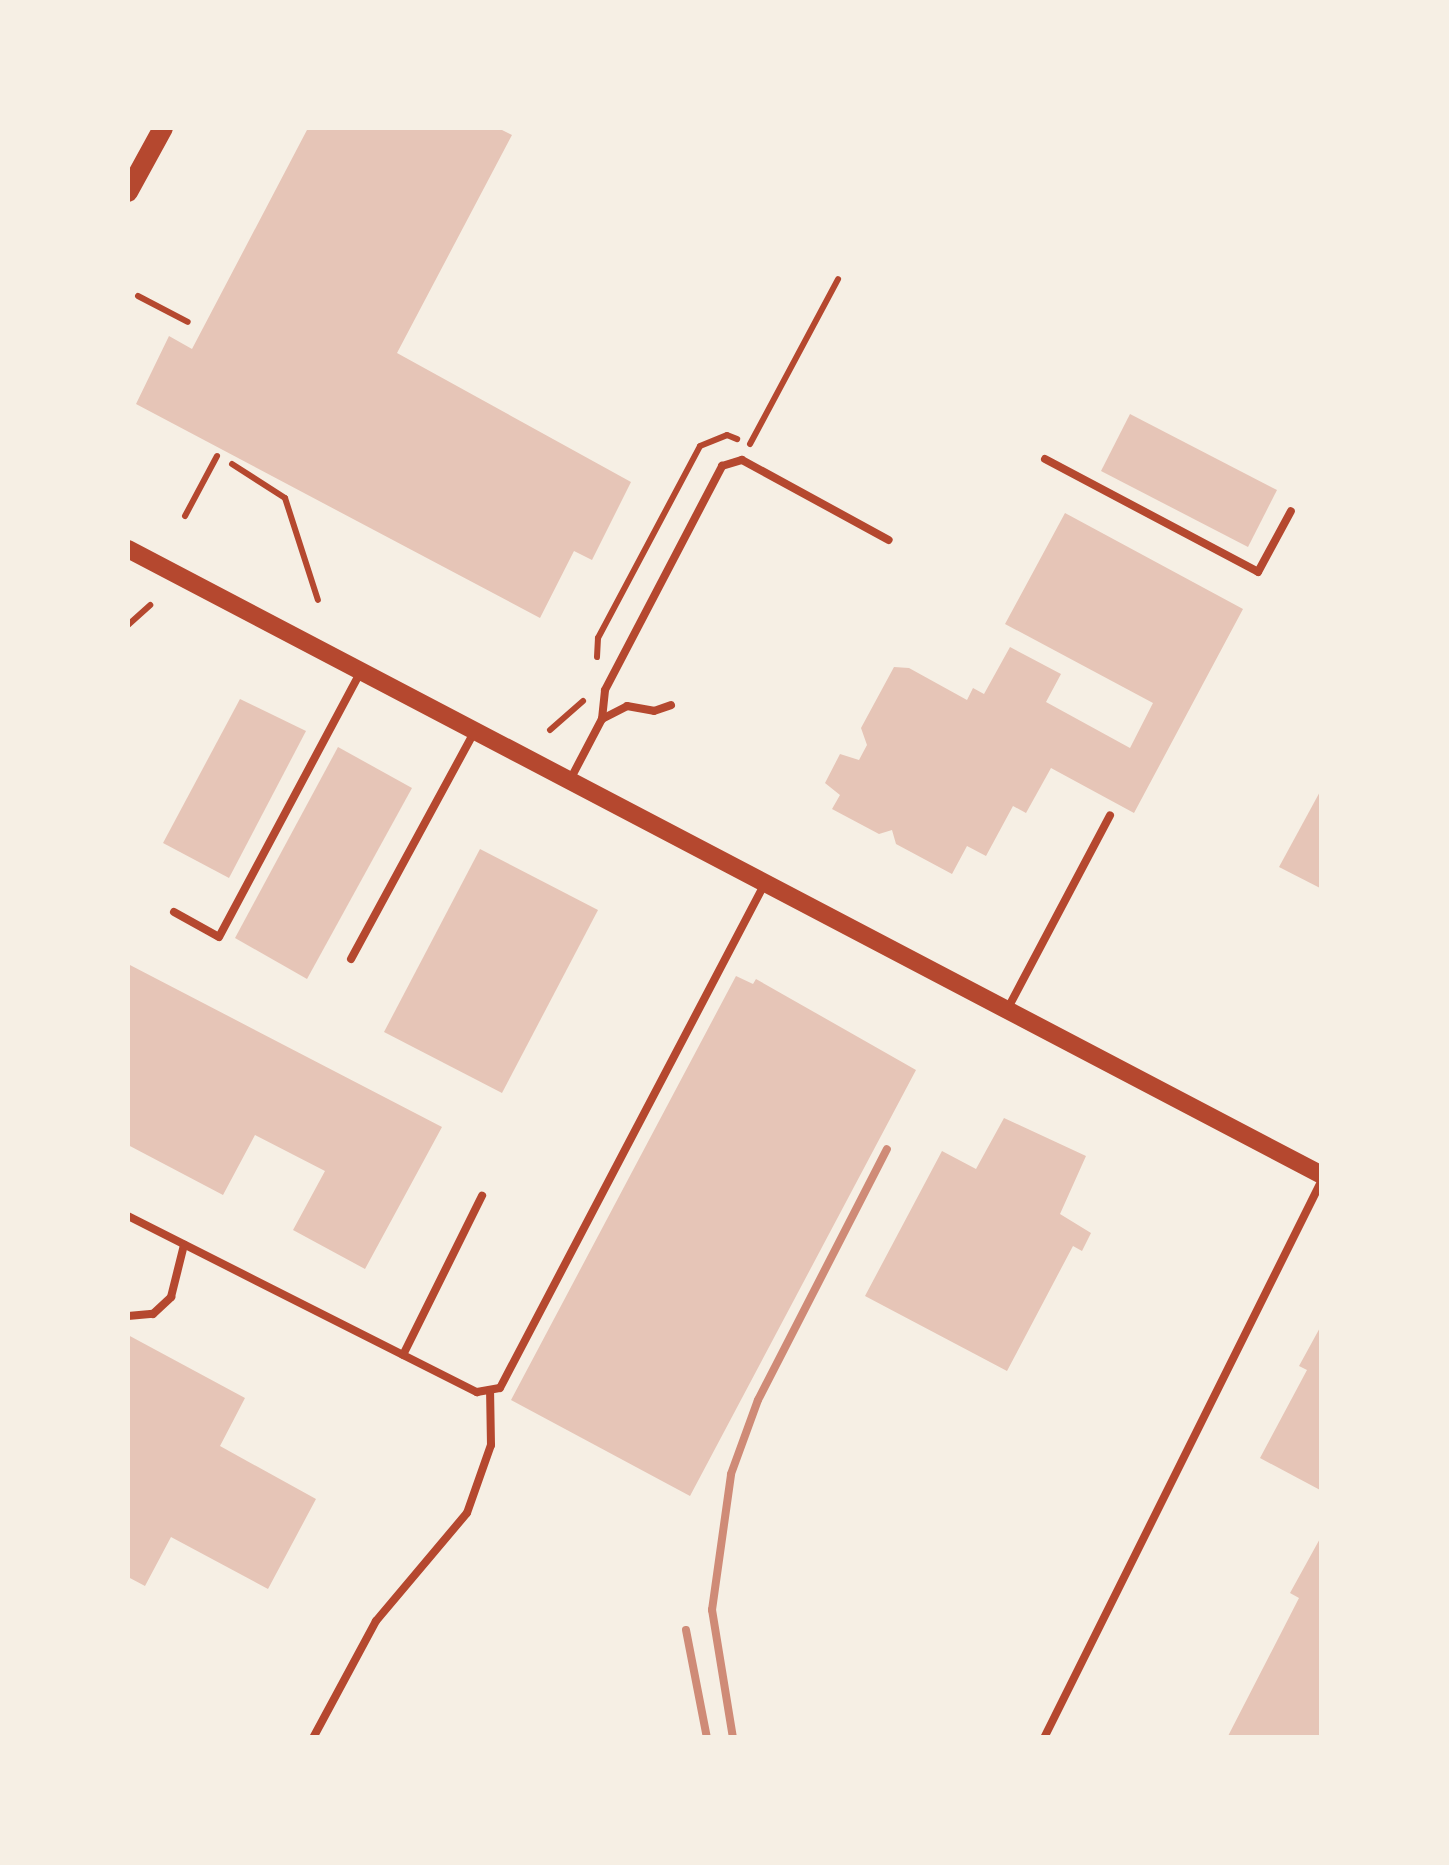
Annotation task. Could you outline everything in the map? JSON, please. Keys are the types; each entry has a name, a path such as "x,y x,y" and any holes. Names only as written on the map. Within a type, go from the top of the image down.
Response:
{"main road":[{"path":"128,192 163,128"}],"street":[{"path":"128,549 476,728 1322,1177"}],"lane":[{"path":"1046,458 1258,572 1291,510"},
{"path":"571,778 602,719 606,690 722,466 742,460 889,540"},
{"path":"174,912 219,936 361,672"},
{"path":"602,719 627,706 654,711 671,705"},
{"path":"350,959 476,728"},
{"path":"1008,1008 1110,815"},
{"path":"128,1216 477,1392 500,1388 766,881"},
{"path":"1044,1738 1322,1177"},
{"path":"403,1355 482,1196"},
{"path":"128,1316 153,1314 171,1297 184,1246"},
{"path":"312,1738 376,1621 467,1513 491,1444 490,1390"}],"path":[{"path":"749,445 838,279"},
{"path":"138,296 188,322"},
{"path":"185,516 217,456"},
{"path":"232,464 284,498 318,600"},
{"path":"128,624 150,605"}],"building":[{"path":"308,128 498,128 512,135 397,353 631,482 592,560 574,551 540,618 136,404 169,336 192,349"},
{"path":"1130,414 1277,490 1248,547 1101,471"},
{"path":"1065,513 1243,609 1134,813 1051,768 1026,813 1013,806 986,856 967,846 952,874 896,844 892,830 879,834 832,809 840,795 825,783 840,754 859,760 867,745 861,728 894,667 909,668 967,700 973,688 984,694 1010,647 1061,674 1046,702 1130,748 1153,703 1005,624"},
{"path":"240,699 306,731 229,878 163,843"},
{"path":"338,747 412,788 307,979 235,938"},
{"path":"1322,788 1322,889 1279,867"},
{"path":"480,849 598,910 502,1093 384,1032"},
{"path":"128,964 442,1127 365,1269 293,1230 325,1171 255,1135 223,1195 128,1145"},
{"path":"736,976 753,984 756,979 916,1070 690,1496 511,1400"},
{"path":"1004,1118 1086,1156 1060,1214 1091,1233 1082,1251 1073,1246 1007,1371 865,1296 942,1151 976,1169"},
{"path":"1322,1324 1322,1491 1260,1458 1307,1370 1299,1366"},
{"path":"128,1335 245,1398 220,1446 316,1499 268,1589 171,1537 145,1586 128,1577"},
{"path":"1322,1535 1322,1738 1227,1738 1299,1598 1290,1593"}],"railway":[{"path":"733,1738 712,1610 731,1474 758,1400 887,1149"},
{"path":"686,1630 707,1738"}]}
